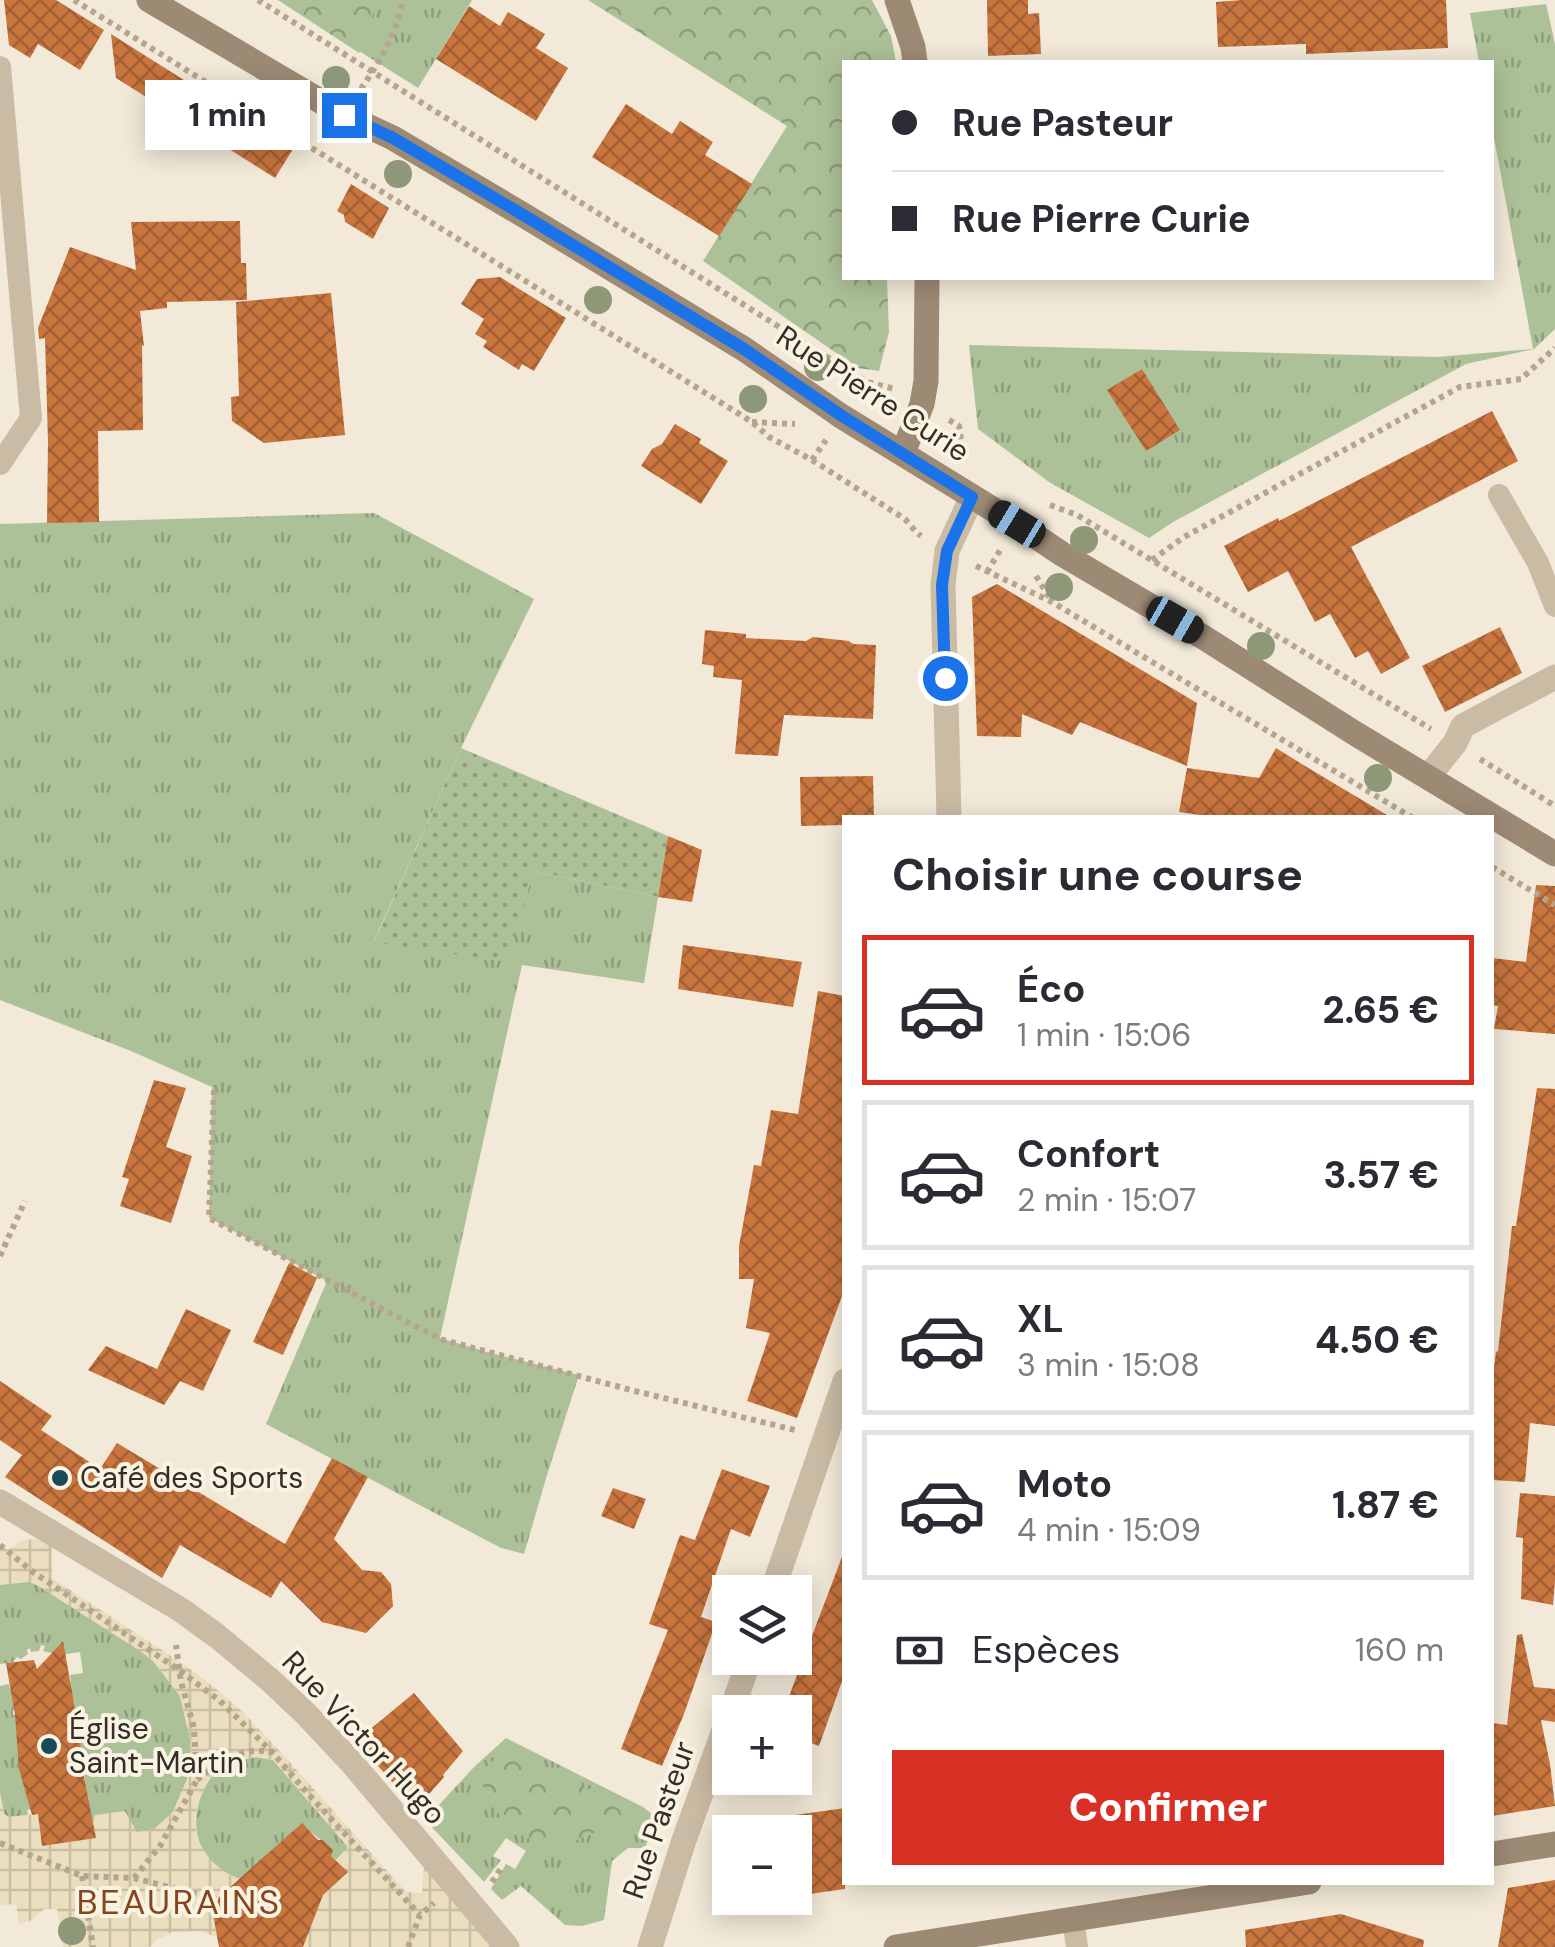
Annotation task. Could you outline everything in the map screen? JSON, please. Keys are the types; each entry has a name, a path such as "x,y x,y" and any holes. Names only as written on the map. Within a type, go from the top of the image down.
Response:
{"main road":[{"name":"Rue Pierre Curie","path":"149,0 344,115 393,138 744,349 842,416 1062,554 1491,815"},
{"path":"897,0 916,60"},
{"path":"903,453 922,404 927,356 927,280"},
{"name":"Rue Pierre Curie","path":"1494,817 1555,854"},
{"path":"1494,1854 1555,1844"},
{"path":"896,1947 1073,1918 1203,1890 1269,1885"}],"street":[{"path":"949,815 942,585 947,551 972,497"},
{"path":"1428,777 1455,743 1463,726 1555,678"},
{"path":"778,1575 842,1389"},
{"name":"Rue Victor Hugo","path":"0,1502 218,1636 306,1714 352,1763 507,1947"},
{"name":"Rue Pasteur","path":"650,1947 712,1763"}],"lane":[{"path":"0,67 32,418 0,464"},
{"path":"1499,495 1538,563 1555,606"},
{"path":"1073,1918 1077,1947"}],"path":[{"path":"74,0 736,412 769,437 905,518 916,532 947,551 1052,602 1408,815"},
{"path":"258,0 867,382 895,389 958,426 962,452 978,462"},
{"path":"344,115 379,65 402,0"},
{"path":"1152,560 1184,537 1460,387 1521,379 1555,348"},
{"path":"1048,505 1077,515 1555,806"},
{"path":"1494,868 1555,905"},
{"path":"214,1090 210,1218 440,1339 792,1429 825,1441"},
{"path":"0,1256 25,1201"},
{"path":"0,1545 32,1572 220,1700 420,1915"},
{"path":"176,1607 174,1632 194,1728 196,1780"},
{"path":"134,1878 160,1846 196,1780 217,1763 241,1752 272,1752"},
{"path":"0,1843 82,1876 134,1878 216,1900"},
{"path":"82,1876 94,1947"}],"green space":[{"path":"278,0 472,0 418,88"},
{"path":"278,0 378,0 359,53"},
{"path":"588,0 872,0 891,36 896,60 842,60 842,280 887,280 889,332 879,371 858,368 703,261 787,126"},
{"path":"1546,4 1555,44 1555,329 1534,349 1466,364 1149,538 1049,482 978,429 969,345 1436,357 1533,349 1494,137 1494,60 1479,60 1470,13"},
{"path":"374,513 534,599 374,941 534,871 658,897 644,983 522,965 440,1338 579,1375 524,1554 501,1548 266,1424 327,1281 209,1218 212,1087 0,1000 0,524"},
{"path":"461,748 668,836 658,897 534,871 507,962 374,942"},
{"path":"0,1585 37,1585 142,1652 180,1696 190,1739 191,1770 173,1812 154,1830 74,1841 85,1781 81,1777 75,1707 74,1701 69,1701 68,1683 70,1675 83,1673 80,1652 60,1655 43,1651 45,1646 41,1645 39,1651 31,1652 30,1648 21,1659 0,1664"},
{"path":"9,1684 13,1689 13,1715 17,1715 24,1786 31,1809 27,1810 28,1815 9,1817 4,1814 0,1793 0,1686"},
{"path":"506,1738 656,1817 645,1848 628,1848 612,1861 604,1920 582,1926 565,1925 521,1886 502,1900 491,1889 506,1864 515,1869 526,1851 506,1838 493,1856 501,1860 484,1882 425,1820"},
{"path":"508,1748 645,1817 630,1832 592,1833 556,1850 512,1831 490,1802 478,1774"},
{"path":"256,1757 273,1760 348,1847 336,1860 331,1856 332,1849 301,1824 240,1879 206,1854 196,1817 204,1789 221,1768"}],"shaded area":[{"path":"23,1540 52,1543 52,1578 215,1688 277,1748 406,1892 422,1893 424,1866 491,1947 296,1947 314,1903 348,1873 336,1860 348,1847 273,1760 256,1757 222,1767 209,1778 198,1802 197,1839 211,1861 240,1879 234,1893 223,1888 216,1900 213,1914 224,1919 217,1937 200,1931 172,1932 150,1947 63,1947 57,1909 44,1909 30,1921 19,1924 16,1904 0,1905 0,1793 4,1815 38,1814 41,1839 48,1845 89,1839 95,1815 125,1811 137,1832 154,1829 173,1812 191,1770 190,1739 180,1696 154,1662 37,1585 0,1585 0,1545 8,1550"}],"building":[{"path":"4,0 56,0 104,30 80,70 38,44 30,58 9,45"},
{"path":"987,0 1028,0 1028,14 1039,13 1041,54 988,56"},
{"path":"1446,0 1448,48 1306,54 1306,44 1218,47 1216,2"},
{"path":"469,6 500,26 508,12 545,34 536,48 568,68 536,121 436,59"},
{"path":"111,34 293,149 275,178 116,78"},
{"path":"626,104 672,134 680,121 713,142 705,155 752,184 719,236 592,157"},
{"path":"351,184 389,208 373,239 345,222 344,215 337,211"},
{"path":"240,221 247,300 167,302 167,308 140,311 144,346 143,430 98,431 99,522 47,523 45,338 39,339 38,328 70,247 136,270 131,222"},
{"path":"500,277 566,318 534,371 522,364 519,370 483,347 487,341 475,334 484,319 461,304 477,279"},
{"path":"331,293 345,435 264,443 232,421 231,397 239,396 236,302"},
{"path":"1142,369 1180,430 1146,451 1107,390"},
{"path":"1492,411 1518,461 1351,547 1410,658 1381,674 1368,651 1355,658 1330,614 1315,622 1288,571 1248,592 1224,546"},
{"path":"675,424 728,461 701,504 641,466"},
{"path":"997,584 1197,703 1187,766 1080,722 1072,735 1022,714 1021,737 977,736 972,597"},
{"path":"1500,627 1522,673 1445,712 1422,666"},
{"path":"705,630 746,634 746,638 806,641 813,637 876,645 873,719 784,715 778,756 735,754 742,680 713,677 714,666 702,664"},
{"path":"1276,748 1387,815 1179,812 1187,768 1259,778"},
{"path":"873,776 874,815 842,815 842,825 801,826 800,777"},
{"path":"668,836 702,850 692,902 658,897"},
{"path":"1536,885 1555,886 1555,1034 1494,1029 1498,1006 1494,1005 1494,958 1526,962"},
{"path":"683,945 802,962 793,1007 678,989"},
{"path":"818,991 842,995 842,1296 797,1418 747,1401 770,1333 746,1328 754,1279 739,1279 739,1246 754,1165 761,1166 771,1110 798,1114"},
{"path":"154,1080 186,1088 166,1147 192,1156 171,1223 120,1206 129,1179 122,1177"},
{"path":"1537,1088 1555,1089 1555,1426 1530,1423 1525,1482 1494,1480 1494,1368 1512,1226 1516,1226"},
{"path":"289,1263 317,1278 283,1355 253,1342"},
{"path":"186,1309 231,1330 203,1391 180,1381 164,1405 88,1370 106,1346 157,1369"},
{"path":"0,1381 52,1416 41,1430 100,1469 117,1443 285,1544 332,1458 368,1477 334,1539 362,1570 381,1572 391,1584 393,1606 366,1633 322,1622 281,1581 271,1598 180,1545 162,1578 5,1477 22,1455 0,1440"},
{"path":"722,1469 770,1486 750,1537 731,1529 715,1575 712,1575 701,1617 712,1621 712,1634 662,1766 621,1749 668,1630 649,1624 680,1535 695,1540"},
{"path":"613,1488 646,1499 634,1529 601,1516"},
{"path":"1520,1493 1555,1496 1553,1605 1521,1599 1523,1538 1516,1537"},
{"path":"842,1557 842,1681 819,1746 812,1743 812,1695 789,1695 797,1675 812,1675 812,1636"},
{"path":"1522,1634 1534,1687 1555,1689 1555,1722 1541,1720 1555,1806 1494,1816 1494,1723 1507,1725 1517,1635"},
{"name":"Église Saint-Martin","path":"63,1641 96,1838 42,1846 38,1814 32,1815 19,1769 6,1663 34,1660 37,1669"},
{"path":"414,1693 463,1751 416,1809 356,1741"},
{"path":"842,1808 845,1889 812,1894 812,1815 795,1815"},
{"path":"302,1823 333,1850 331,1856 348,1872 323,1895 303,1947 219,1947 213,1914 219,1897"},
{"path":"1555,1880 1555,1947 1498,1947 1508,1888"},
{"path":"1341,1914 1424,1940 1423,1947 1246,1947 1245,1930"}],"place":[{"name":"Café des Sports","path":"60,1478"},
{"name":"Église Saint-Martin","path":"49,1746"}],"district":[{"name":"BEAURAINS","path":"179,1902"}],"route":[{"path":"344,115 393,138 744,349 972,497 947,551 942,585 945,678"}]}
